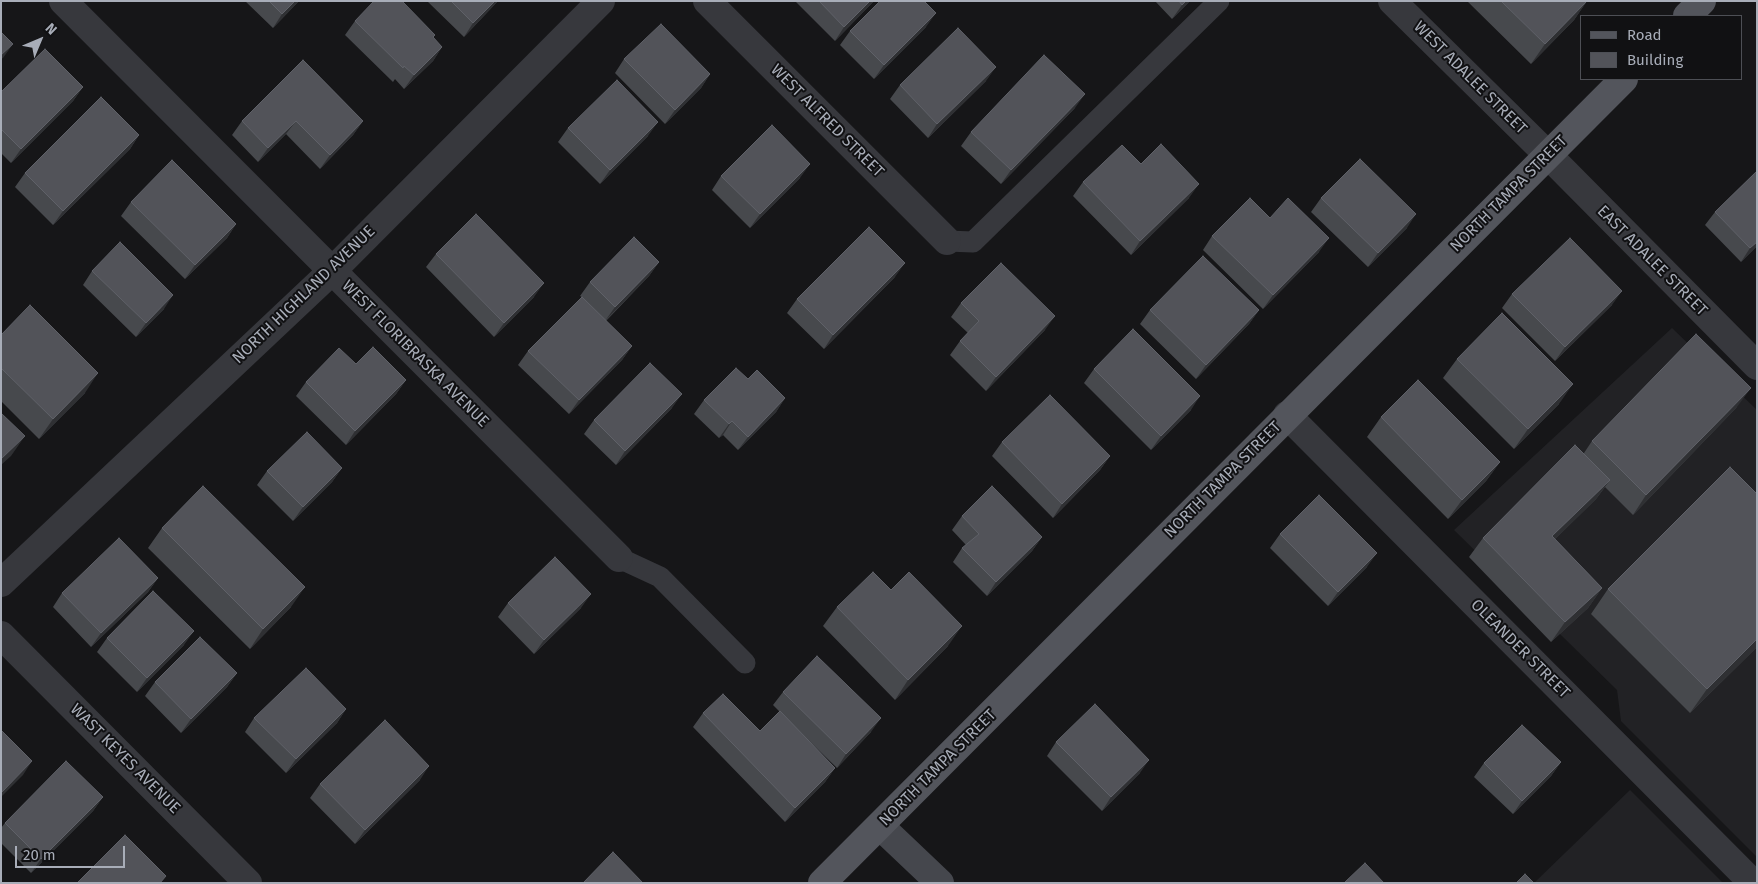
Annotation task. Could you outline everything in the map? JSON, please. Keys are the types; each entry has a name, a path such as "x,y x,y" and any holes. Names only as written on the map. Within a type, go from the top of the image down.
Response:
{"main road":[{"path":"1688,15 1702,1"},
{"name":"NORTH TAMPA STREET","path":"822,883 1623,80"}],"street":[{"name":"WEST FLORIBRASKA AVENUE","path":"63,1 619,558"},
{"name":"NORTH HIGHLAND AVENUE","path":"1,583 332,271 601,1"},
{"name":"WEST ALFRED STREET","path":"707,1 947,241"},
{"name":"WEST ADALEE STREET","path":"1392,1 1548,155"},
{"name":"EAST ADALEE STREET","path":"1548,155 1757,366"},
{"name":"OLEANDER STREET","path":"1287,415 1753,883"},
{"name":"WAST KEYES AVENUE","path":"1,635 248,883"},
{"path":"880,826 940,883"}],"lane":[{"path":"947,241 973,242 1218,1"},
{"path":"619,558 660,577 745,663"}],"shaded area":[{"path":"1672,328 1757,410 1757,857 1621,721 1617,690 1454,530"},
{"path":"1630,790 1723,883 1534,883"}],"building":[{"path":"269,1 295,1 282,14"},
{"path":"374,1 402,1 435,35 433,37 442,47 414,75 404,66 403,68 355,21"},
{"path":"451,1 495,1 473,23"},
{"path":"819,1 870,1 844,27"},
{"path":"880,1 924,1 936,13 884,65 850,31"},
{"path":"1501,1 1587,1 1545,44"},
{"path":"661,24 710,74 675,110 624,59"},
{"path":"958,28 996,67 937,124 900,85"},
{"path":"1,32 13,44 1,55"},
{"path":"45,49 83,87 21,149 1,129 1,92"},
{"path":"1044,55 1085,94 1011,170 971,132"},
{"path":"303,60 363,121 330,155 296,121 268,148 242,121"},
{"path":"617,80 658,122 610,170 568,128"},
{"path":"101,97 139,135 63,211 25,173"},
{"path":"772,125 810,164 760,214 721,176"},
{"path":"1161,144 1199,184 1140,241 1083,182 1122,145 1141,164"},
{"path":"1360,159 1416,214 1378,253 1321,198"},
{"path":"172,160 236,224 195,265 131,202"},
{"path":"1757,171 1757,242 1750,248 1715,212"},
{"path":"1250,198 1270,218 1288,198 1329,238 1273,295 1212,236"},
{"path":"476,214 544,283 504,323 436,254"},
{"path":"869,227 905,263 833,335 797,299"},
{"path":"634,237 659,262 615,307 590,282"},
{"path":"1570,238 1622,291 1565,347 1512,294"},
{"path":"120,242 173,295 146,323 92,271"},
{"path":"1203,256 1259,310 1206,365 1150,310"},
{"path":"1001,263 1055,316 996,377 960,341 979,321 961,303"},
{"path":"582,297 632,346 579,400 528,351"},
{"path":"30,305 98,373 53,419 1,368 1,335"},
{"path":"1502,313 1573,384 1528,429 1457,359"},
{"path":"1133,329 1200,396 1161,436 1094,369"},
{"path":"1696,334 1751,388 1646,495 1592,441"},
{"path":"373,347 406,380 355,431 306,382 339,348 356,364"},
{"path":"650,363 682,394 625,451 594,420"},
{"path":"736,368 748,379 757,370 785,398 748,437 732,421 729,424 704,400"},
{"path":"1418,380 1500,462 1462,500 1381,417"},
{"path":"1050,395 1110,456 1062,504 1002,442"},
{"path":"1,413 25,436 1,459"},
{"path":"307,432 342,468 303,507 267,471"},
{"path":"1575,445 1610,480 1552,536 1602,588 1565,622 1483,538"},
{"path":"1730,467 1757,494 1757,639 1707,689 1608,589"},
{"path":"203,486 305,587 263,629 162,528"},
{"path":"992,486 1042,537 996,582 962,548 979,534 962,516"},
{"path":"1319,495 1377,553 1338,592 1280,534"},
{"path":"119,538 158,578 101,633 62,593"},
{"path":"555,557 591,594 544,640 508,603"},
{"path":"873,572 891,590 909,572 962,626 908,680 837,607"},
{"path":"153,591 194,631 147,678 107,638"},
{"path":"200,637 237,673 191,719 155,682"},
{"path":"817,656 881,718 846,754 783,692"},
{"path":"306,668 346,709 296,759 254,718"},
{"path":"723,694 760,731 780,711 835,768 795,808 703,713"},
{"path":"1095,704 1149,760 1111,797 1056,742"},
{"path":"385,720 429,766 365,830 320,784"},
{"path":"1522,725 1561,762 1522,801 1484,763"},
{"path":"1,730 32,761 1,793"},
{"path":"66,761 103,797 41,859 5,823"},
{"path":"125,835 166,876 160,883 77,883"},
{"path":"613,852 643,883 583,883"},
{"path":"1365,863 1384,883 1344,883"},
{"path":"1525,874 1534,883 1516,883"}]}
